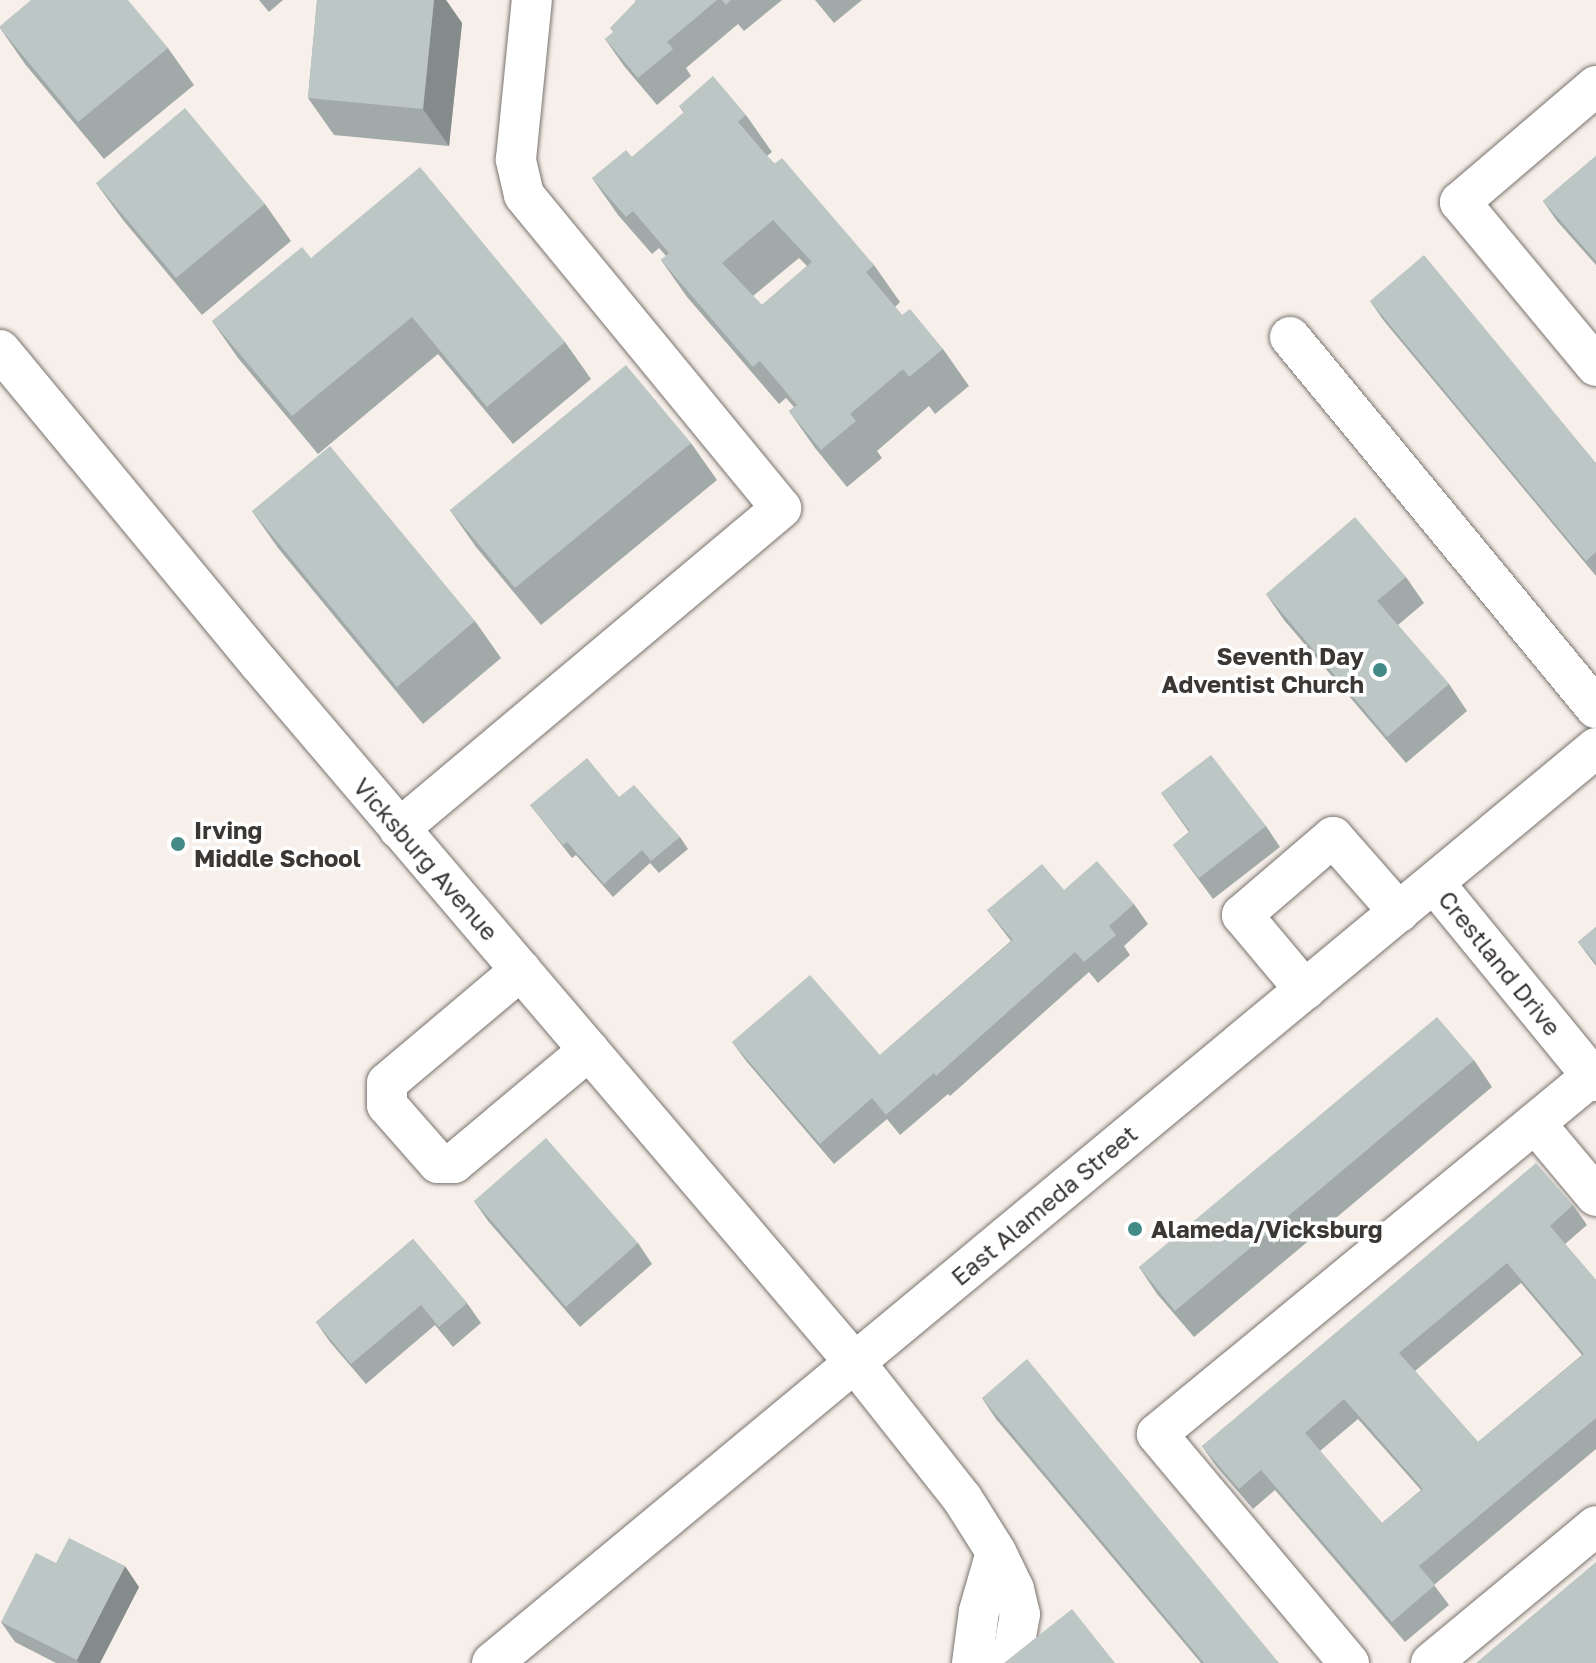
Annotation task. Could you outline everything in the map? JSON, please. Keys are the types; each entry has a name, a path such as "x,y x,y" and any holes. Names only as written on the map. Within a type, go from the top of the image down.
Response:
{"street":[{"path":"399,829 781,508 524,195 516,159 532,0"},
{"path":"1596,86 1460,202 1596,366"},
{"path":"1290,337 1596,708"},
{"name":"Vicksburg Avenue","path":"0,350 399,829 856,1364 962,1498 996,1552 1014,1589 1020,1614 1014,1648 1005,1663"},
{"name":"East Alameda Street","path":"492,1663 1596,748"},
{"path":"1305,990 1242,915 1333,837 1399,912"},
{"name":"Crestland Drive","path":"1434,883 1594,1078"},
{"path":"521,970 387,1083 387,1105 438,1163 454,1163 589,1050"},
{"path":"1349,1663 1157,1434 1594,1078"},
{"path":"1535,1123 1596,1196"},
{"path":"1431,1663 1596,1526"},
{"path":"972,1663 979,1611 996,1552"}],"building":[{"path":"31,0 128,0 168,48 78,122 0,28"},
{"path":"317,0 434,0 423,109 308,98"},
{"path":"635,0 717,0 667,42 673,49 638,78 605,39 613,32 610,28"},
{"path":"713,76 746,115 738,122 774,164 782,158 874,265 866,272 902,315 910,309 943,349 909,377 903,369 850,414 856,421 821,450 789,411 797,405 760,361 753,367 661,260 669,253 633,211 626,217 592,178 626,150 632,157 684,112 679,106","holes":["773,220 812,262 762,305 722,263"]},
{"path":"185,108 265,204 176,278 96,183"},
{"path":"1596,156 1596,261 1543,201"},
{"path":"420,167 565,342 487,407 412,317 292,416 212,321 302,247 311,258"},
{"path":"1424,255 1596,463 1596,552 1586,561 1370,301"},
{"path":"626,365 691,443 515,588 450,510"},
{"path":"330,446 475,621 397,687 252,511"},
{"path":"1355,517 1406,577 1377,601 1449,684 1387,737 1266,594"},
{"path":"1211,755 1266,826 1199,878 1173,845 1190,831 1161,793"},
{"path":"587,758 619,797 634,785 680,837 651,861 642,850 604,884 567,842 563,845 530,805"},
{"path":"1097,861 1134,904 1109,926 1116,935 1084,962 1075,952 936,1076 934,1073 886,1115 872,1098 820,1144 732,1042 810,975 880,1055 1013,940 987,910 1042,864 1064,890"},
{"path":"1596,927 1596,963 1578,942"},
{"path":"1437,1017 1474,1060 1175,1311 1139,1267"},
{"path":"546,1138 638,1243 566,1307 474,1201"},
{"path":"1536,1163 1573,1205 1550,1226 1596,1280 1596,1418 1419,1566 1435,1585 1392,1622 1261,1470 1239,1489 1202,1446","holes":["1507,1263 1584,1354 1478,1442 1399,1353","1344,1399 1423,1489 1382,1523 1305,1433"]},
{"path":"413,1239 467,1303 439,1327 421,1305 351,1364 316,1322"},
{"path":"1027,1359 1279,1663 1204,1663 982,1398"},
{"path":"69,1538 125,1566 77,1660 1,1622 36,1553 56,1563"},
{"path":"1596,1562 1596,1663 1476,1663"},
{"path":"1072,1609 1115,1663 1004,1663"}],"place":[{"name":"Seventh Day Adventist Church","path":"1380,670"},
{"name":"Irving Middle School","path":"178,844"},
{"name":"Alameda/Vicksburg","path":"1135,1229"}]}
